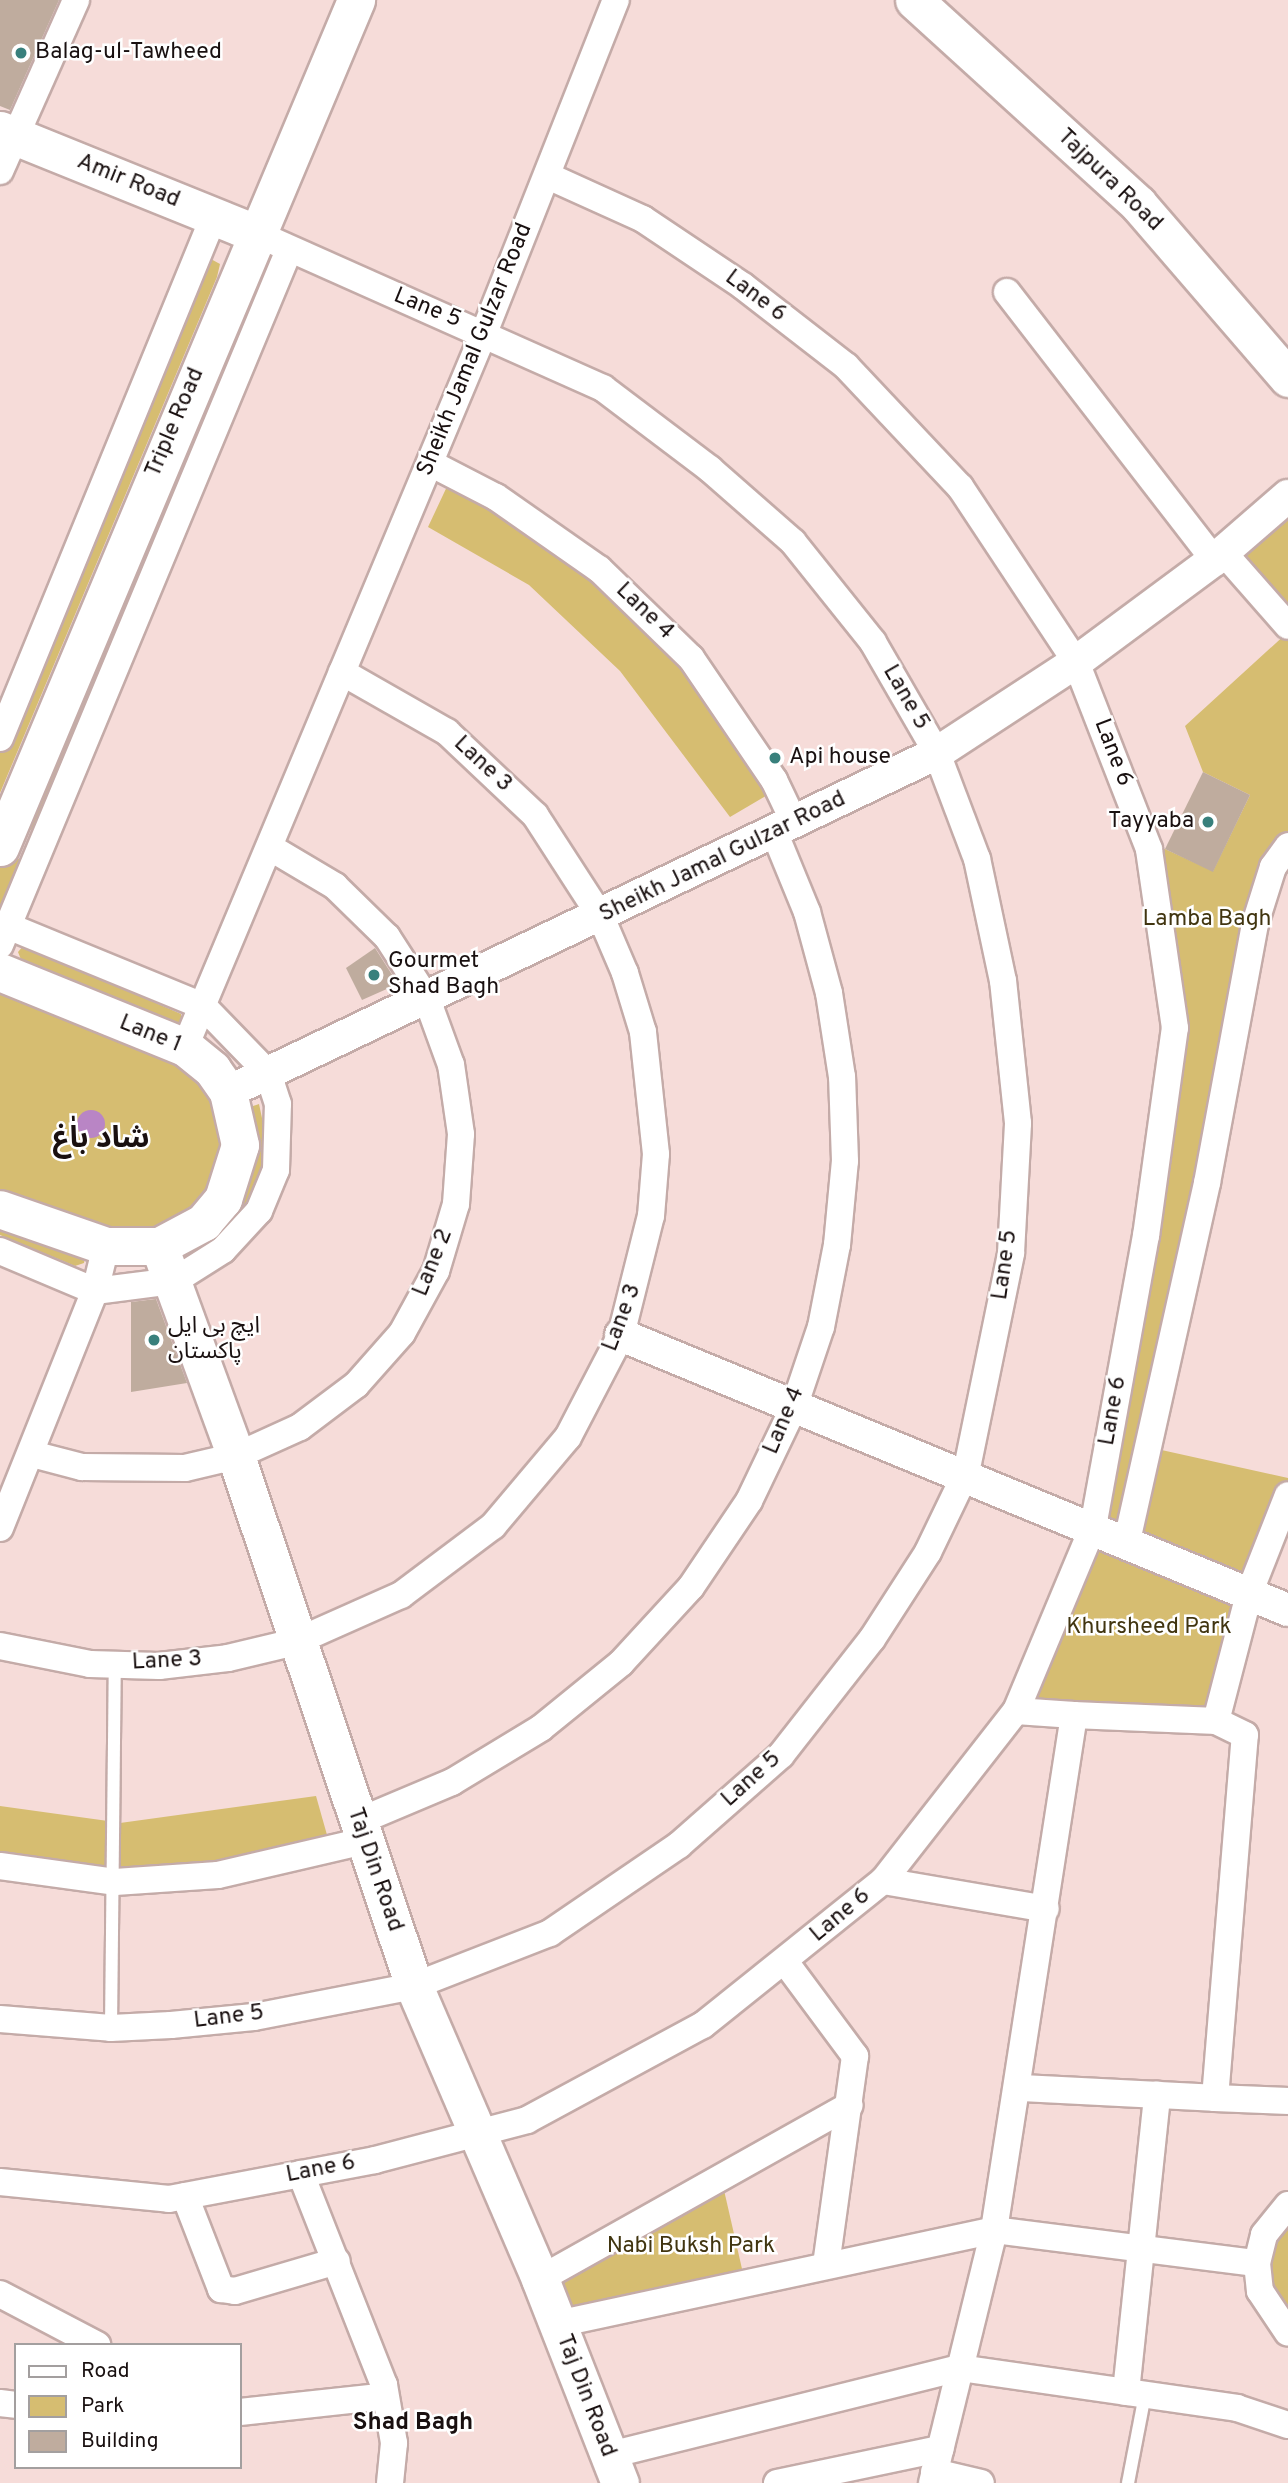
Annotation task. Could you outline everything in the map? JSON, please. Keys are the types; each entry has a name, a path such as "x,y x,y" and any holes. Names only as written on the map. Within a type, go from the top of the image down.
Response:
{"main road":[{"name":"Triple Road","path":"0,846 255,233 356,0"},
{"name":"Tajpura Road","path":"914,0 1138,204 1288,378"},
{"name":"Amir Road","path":"7,133 255,233"},
{"name":"Lane 1","path":"0,972 185,1047 212,1069 228,1092 240,1145 234,1175 204,1222 159,1246 106,1246 0,1209"},
{"name":"Taj Din Road","path":"159,1246 236,1456 295,1642 414,1986 540,2278 613,2470"}],"street":[{"path":"0,171 7,133 76,0"},
{"name":"Sheikh Jamal Gulzar Road","path":"185,1047 271,848 484,332 616,0"},
{"name":"Lane 6","path":"0,2182 186,2196 480,2136 527,2120 624,2072 703,2025 786,1963 883,1881 1016,1711 1093,1527 1146,1236 1175,1028 1149,849 1076,662 960,487 846,366 743,286 643,219 548,176"},
{"path":"0,738 214,216"},
{"name":"Lane 5","path":"0,2020 111,2028 254,2017 414,1986 550,1933 679,1845 781,1755 872,1639 928,1552 966,1473 1011,1253 1018,1123 1003,981 977,859 937,753 873,642 793,542 710,469 603,388 484,332 289,250 255,233"},
{"path":"0,1251 95,1291 174,1281 223,1250 259,1211 276,1170 278,1104 268,1073 203,1006 4,935 37,862 289,250"},
{"path":"1007,292 1218,556 1288,626"},
{"name":"Lane 4","path":"0,1866 115,1882 218,1875 360,1831 541,1728 621,1663 691,1587 749,1501 794,1408 821,1327 838,1245 845,1161 842,1077 829,993 774,780 691,658 599,569 496,497 430,463"},
{"name":"Sheikh Jamal Gulzar Road","path":"228,1092 601,917 937,753 1076,662 1218,556 1288,496"},
{"name":"Lane 3","path":"0,1646 115,1664 228,1658 295,1642 401,1595 493,1526 568,1437 621,1335 651,1216 656,1154 643,1032 601,917 535,815 496,778 447,732 342,672"},
{"path":"0,846 37,862"},
{"path":"1127,1541 1207,1183 1255,924 1273,867 1288,846"},
{"name":"Lane 2","path":"32,1454 82,1467 134,1471 236,1456 300,1427 356,1385 402,1333 436,1271 456,1204 461,1134 451,1065 427,999 387,937 335,886 271,848"},
{"path":"0,1528 32,1454 95,1291 106,1246"},
{"path":"621,1335 794,1408 966,1473 1288,1610"},
{"path":"1216,1721 1249,1594 1288,1494"},
{"path":"1016,1711 1216,1721 1245,1735 1215,2098"},
{"path":"935,2468 994,2230 1020,2088 1074,1715"},
{"path":"883,1881 1046,1909"},
{"path":"786,1963 855,2056 825,2265"},
{"path":"1020,2088 1288,2101"},
{"path":"1136,2393 1142,2248 1157,2095"},
{"path":"540,2278 850,2105"},
{"path":"301,2174 384,2385 394,2443 390,2483"},
{"path":"186,2196 221,2289 235,2291 337,2261"},
{"path":"1288,2205 1264,2235 1257,2263 1260,2291 1288,2333"},
{"path":"557,2324 994,2230 1257,2263"},
{"path":"0,2294 93,2343"},
{"path":"613,2470 960,2368 1237,2408 1288,2425"},
{"path":"242,2412 379,2397 384,2385"},
{"path":"778,2483 935,2468 981,2483"}],"lane":[{"path":"111,2028 115,1882 115,1664"},
{"path":"1128,2483 1136,2393"}],"green space":[{"path":"209,258 220,264 217,277 0,793 0,753"},
{"path":"256,278 259,289 218,394 34,829 23,831"},
{"path":"451,478 575,559 685,658 769,794 730,817 620,671 529,585 428,527"},
{"path":"1288,513 1288,626 1232,562"},
{"path":"1288,632 1288,846 1273,867 1148,1447 1288,1478 1288,1495 1216,1721 1016,1711 1093,1527 1175,1028 1149,849 1165,849 1213,871 1250,795 1203,772 1185,726"},
{"path":"17,857 21,862 0,926 0,868 4,859"},
{"path":"24,945 181,1014 181,1027 22,962 18,952"},
{"path":"0,981 190,1066 221,1112 225,1148 204,1203 135,1241 0,1194"},
{"path":"259,1104 266,1137 262,1190 231,1231 198,1252 193,1244 250,1107"},
{"path":"0,1219 85,1256 84,1263 75,1266 0,1235"},
{"path":"316,1796 329,1842 214,1869 120,1872 120,1823"},
{"path":"0,1806 108,1821 108,1875 0,1859"},
{"name":"Nabi Buksh Park","path":"721,2177 745,2282 557,2324 540,2279"},
{"path":"1288,2205 1288,2333 1272,2317 1264,2235"}],"shaded area":[{"path":"91,1110 101,1114 105,1124 101,1134 91,1138 81,1134 77,1124 81,1114"}],"building":[{"name":"Balag-ul-Tawheed","path":"0,0 59,0 10,110 0,106"},
{"name":"Tayyaba","path":"1203,772 1250,795 1213,872 1165,849"},
{"name":"Gourmet Shad Bagh","path":"375,948 398,984 362,1000 346,968"},
{"name":"ایچ بی ایل پاکستان","path":"156,1299 187,1383 131,1392 131,1302"}],"place":[{"name":"Balag-ul-Tawheed","path":"21,53"},
{"name":"Api house","path":"775,758"},
{"name":"Tayyaba","path":"1208,822"},
{"name":"Gourmet Shad Bagh","path":"374,975"},
{"name":"ایچ بی ایل پاکستان","path":"154,1340"}],"district":[{"name":"شاد باٰغ","path":"101,1140"},
{"name":"Shad Bagh","path":"413,2424"}],"park label":[{"name":"Lamba Bagh","path":"1207,920"},
{"name":"Khursheed Park","path":"1149,1628"}]}
